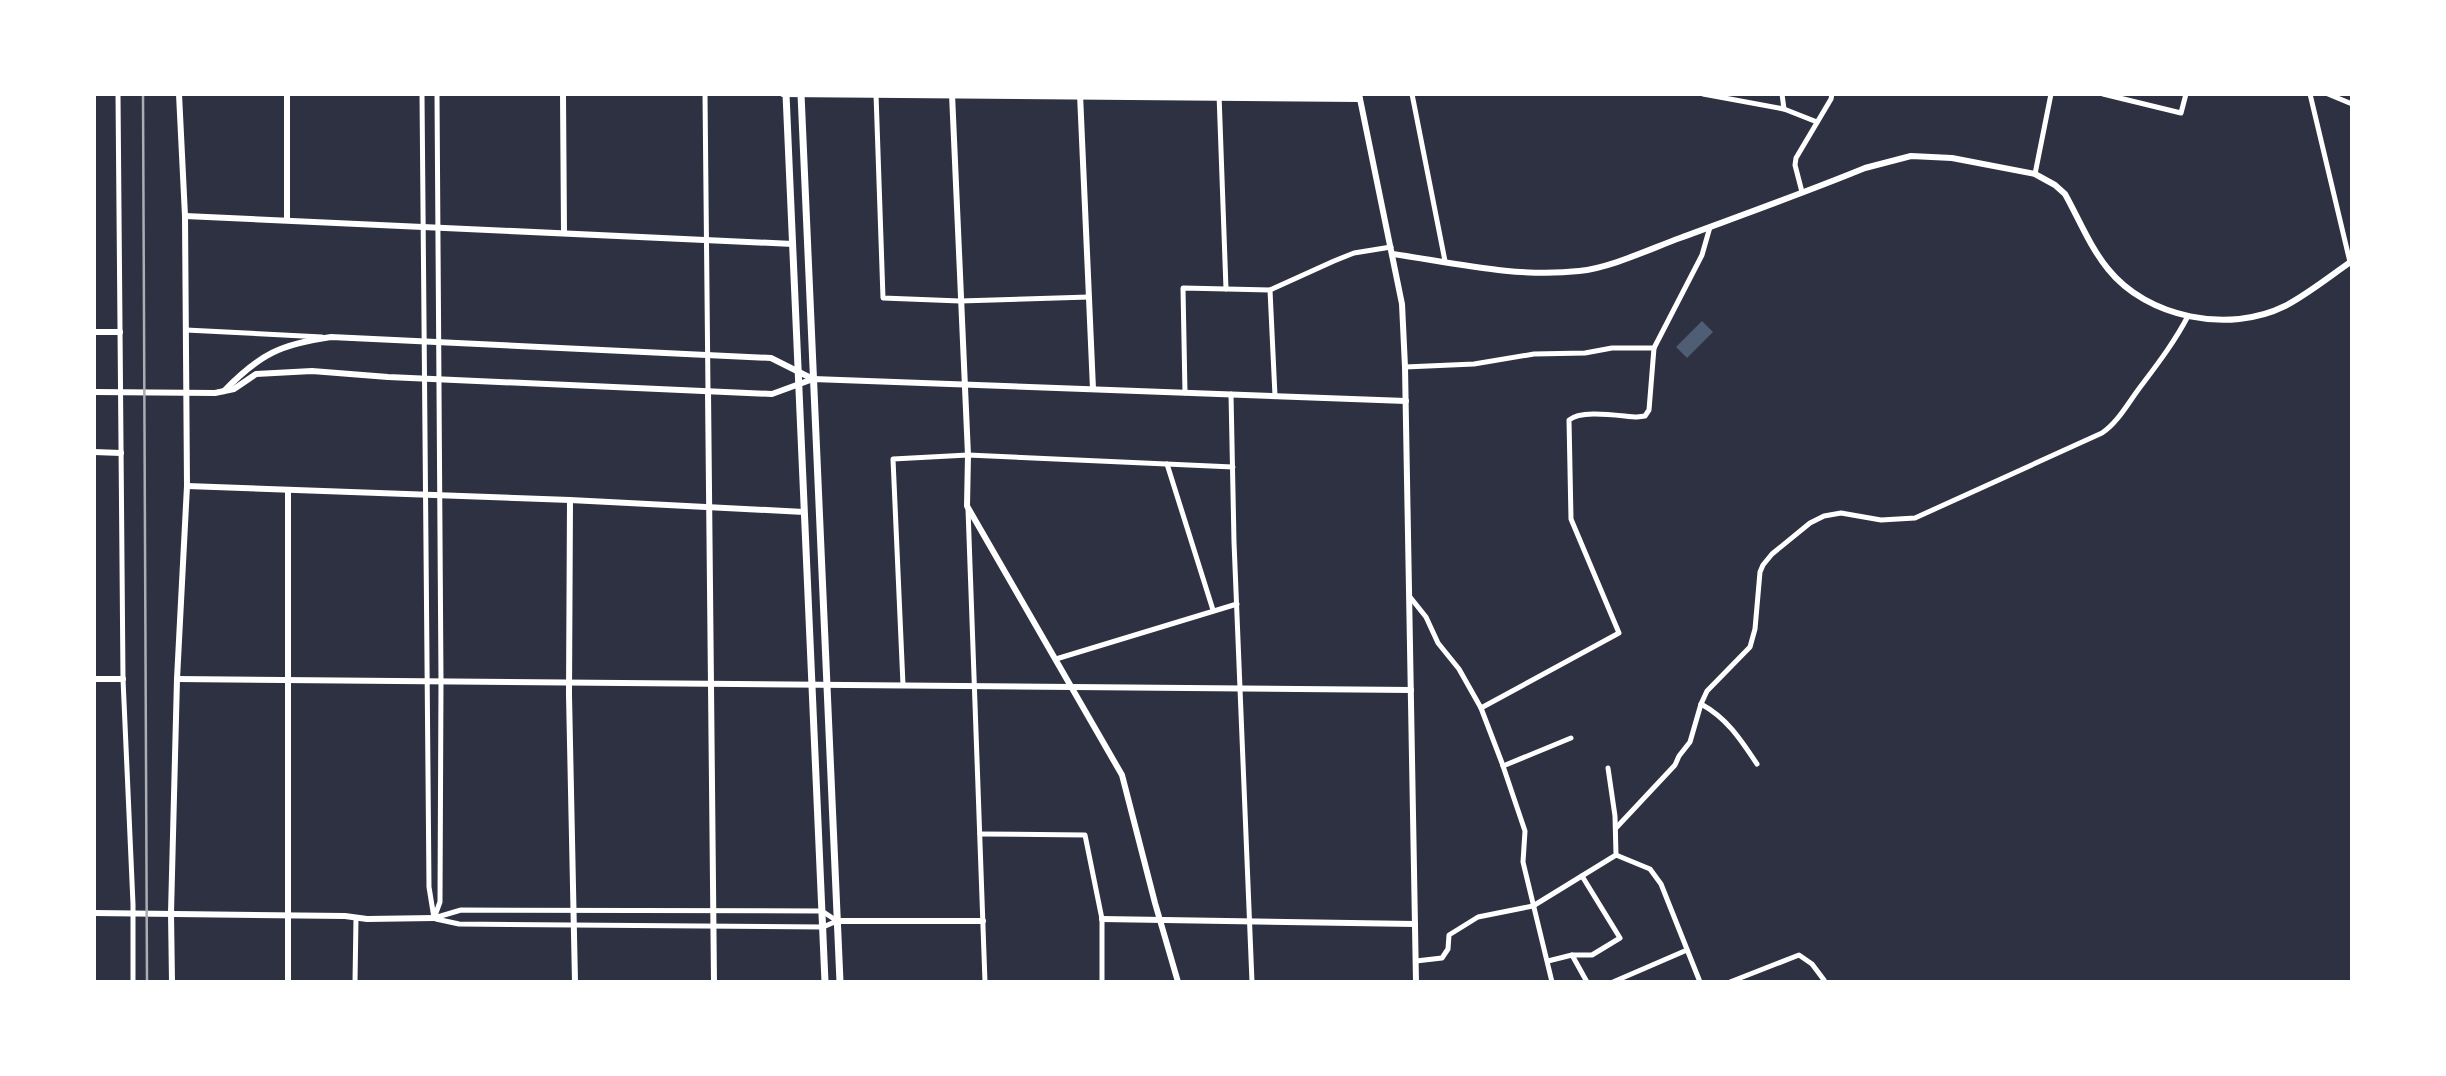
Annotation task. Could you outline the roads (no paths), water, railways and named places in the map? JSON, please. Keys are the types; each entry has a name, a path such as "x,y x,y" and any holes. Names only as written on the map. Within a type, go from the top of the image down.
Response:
{"main road":[{"path":"784,94 825,982"},
{"path":"801,95 840,982"}],"street":[{"path":"118,94 123,680 133,913 133,982"},
{"path":"172,982 171,914 177,679 187,486 185,216 179,94"},
{"path":"287,94 287,220"},
{"path":"422,94 429,887 434,918"},
{"path":"434,918 440,902 441,681 437,94"},
{"path":"563,94 564,233"},
{"path":"705,94 714,982"},
{"path":"784,94 1359,97 1402,304 1416,982"},
{"path":"1412,94 1445,261"},
{"path":"1703,94 1784,109 1817,122"},
{"path":"1783,94 1784,109"},
{"path":"1802,192 1795,165 1796,158 1832,94"},
{"path":"2035,174 2052,94"},
{"path":"2103,94 2181,113 2186,94"},
{"path":"1185,393 1183,288 1270,290 1344,257 1392,251 1462,265 1536,272 1580,271 1625,258 1875,165 1911,156 1952,158 2035,174 2065,194 2103,263 2118,279 2142,297 2188,316 2229,319 2258,315 2285,306 2351,261 2310,94"},
{"path":"2328,94 2351,104"},
{"path":"876,95 883,298 960,301 1088,297"},
{"path":"952,95 968,455 967,506 985,982"},
{"path":"1081,96 1093,389"},
{"path":"1219,97 1226,289"},
{"path":"185,216 793,244"},
{"path":"1481,708 1619,633 1571,519 1569,420 1574,415 1584,414 1645,416 1648,410 1654,348 1702,255 1710,227"},
{"path":"1270,290 1275,396"},
{"path":"1616,828 1675,765 1690,741 1707,691 1750,647 1755,629 1760,572 1772,554 1810,523 1824,516 1841,513 1881,520 1914,518 2097,436 2115,422 2176,338 2188,316"},
{"path":"186,330 771,358 813,379"},
{"path":"94,332 120,332"},
{"path":"222,392 270,352 297,342 331,337"},
{"path":"1405,367 1474,364 1534,354 1585,353 1612,348 1654,348"},
{"path":"94,391 222,392 234,389 256,374 312,371 425,379 772,394 813,379 1406,401"},
{"path":"1231,394 1251,982"},
{"path":"94,452 121,453"},
{"path":"903,685 893,459 968,455 1233,467"},
{"path":"1167,464 1213,610"},
{"path":"187,486 570,500 804,512"},
{"path":"288,490 288,982"},
{"path":"570,500 575,982"},
{"path":"967,506 1122,775 1178,982"},
{"path":"1410,597 1426,617 1438,643 1459,669 1481,708 1503,766 1525,831 1523,862 1552,982"},
{"path":"1056,659 1237,604"},
{"path":"94,679 123,680"},
{"path":"177,679 1411,690"},
{"path":"1701,704 1718,714 1740,737 1758,764"},
{"path":"1503,766 1571,738"},
{"path":"1608,768 1616,828 1616,855"},
{"path":"980,834 1085,835 1102,919 1102,982"},
{"path":"1416,961 1442,958 1448,949 1449,935 1478,917 1533,906 1616,855"},
{"path":"1616,855 1650,869 1661,884 1700,982"},
{"path":"1548,961 1572,955 1592,955 1620,938 1582,876"},
{"path":"434,918 461,909 822,911 837,921"},
{"path":"94,913 434,918 459,924 822,927 837,921 983,920"},
{"path":"355,982 356,918"},
{"path":"1102,919 1415,924"},
{"path":"1613,982 1687,950"},
{"path":"1572,955 1587,982"},
{"path":"1730,982 1800,955 1812,964 1824,980"}],"water":[{"path":"1702,321 1713,332 1687,358 1676,347"}],"railway":[{"path":"143,94 147,982"}]}
